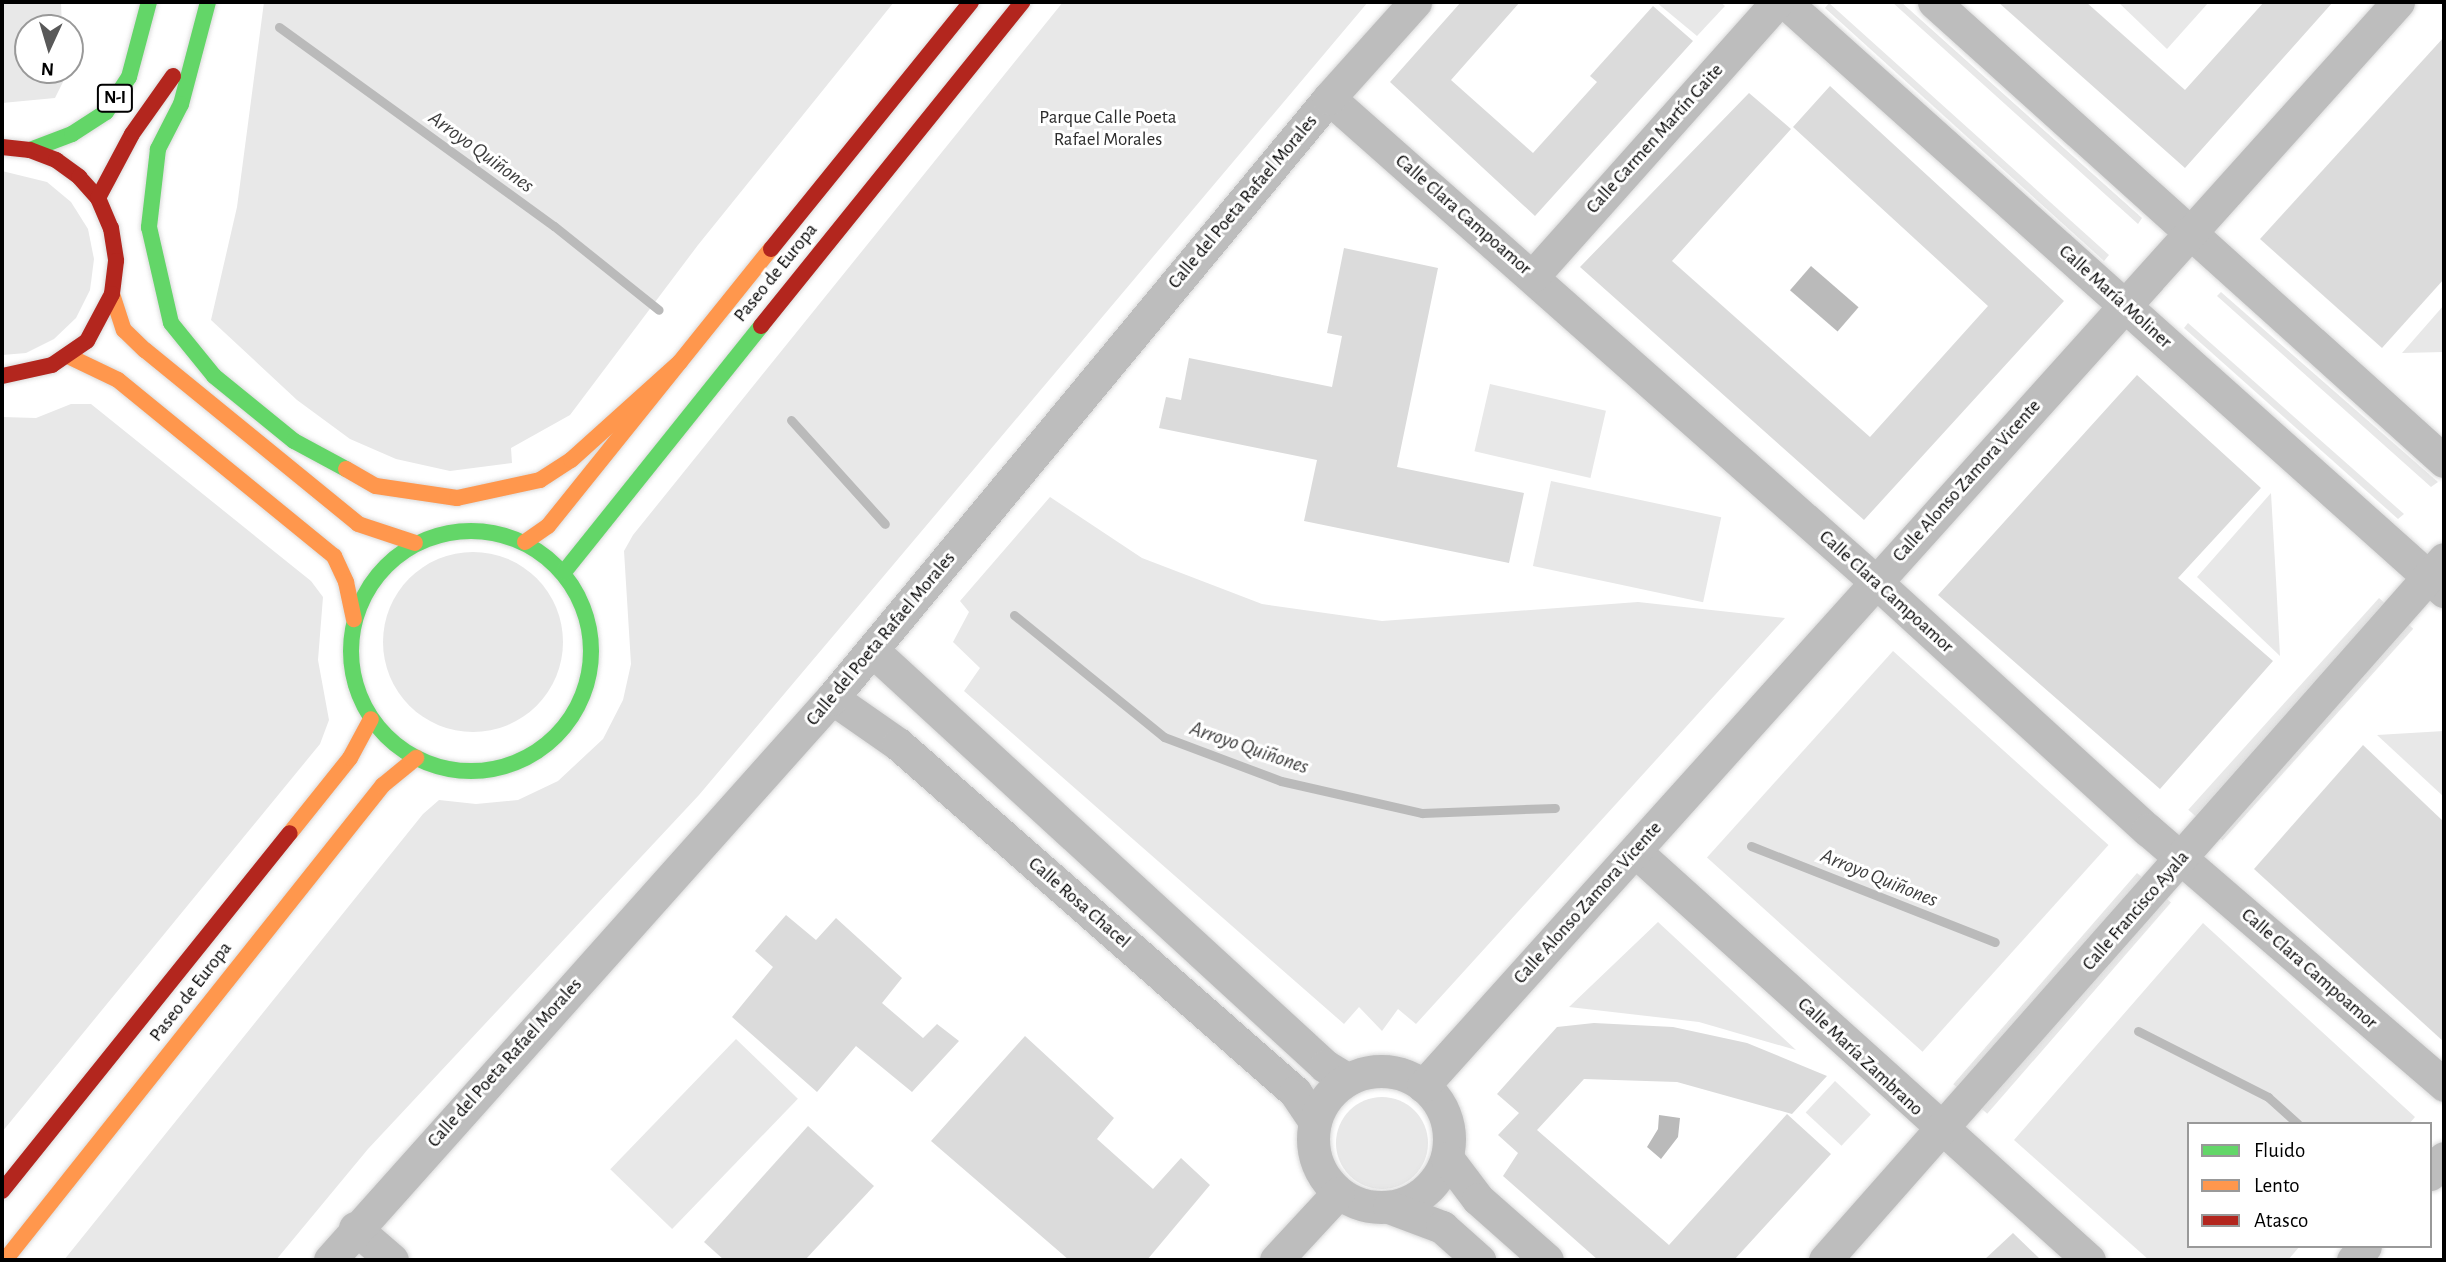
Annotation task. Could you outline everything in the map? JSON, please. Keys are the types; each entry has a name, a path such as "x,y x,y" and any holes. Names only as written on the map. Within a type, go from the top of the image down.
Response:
{"main road":[{"name":"N-I","path":"30,150 72,134 106,112 129,76 149,2"},
{"name":"N-I","path":"97,198 132,134 198,36 208,2"},
{"name":"Paseo de Europa","path":"525,542 548,526 971,2"},
{"name":"Paseo de Europa","path":"564,572 1022,2"},
{"path":"198,36 181,104 158,149 149,227 151,239 172,323 214,376 294,441 376,486 457,498 540,480 571,460 680,362"},
{"name":"N-I","path":"2,147 30,150 64,166 97,198 111,228 117,261 112,293 87,341 68,356 22,375 2,376"},
{"path":"112,293 124,330 145,351 358,524 415,543"},
{"path":"68,356 118,380 334,556 354,619"},
{"path":"470,529 525,542 564,572 583,603 592,639 590,676 577,710 562,729 524,759 488,770 452,769 416,758 391,741 371,719 356,688 350,654 354,619 376,575 415,543 470,529"},
{"name":"Paseo de Europa","path":"2,1191 350,758 371,719"},
{"name":"Paseo de Europa","path":"5,1260 396,769 416,758"}],"street":[{"name":"Calle del Poeta Rafael Morales","path":"330,1260 355,1228 832,698 1329,98 1415,2"},
{"name":"Calle Carmen Martín Gaite","path":"1533,276 1777,2"},
{"name":"Calle María Moliner","path":"1785,2 2125,306 2439,576"},
{"path":"1934,2 2444,461"},
{"name":"Calle Alonso Zamora Vicente","path":"1423,1086 2398,2"},
{"name":"Calle Clara Campoamor","path":"1329,98 1876,582 2181,859 2444,1085"},
{"name":"Calle Francisco Ayala","path":"1825,1260 2181,859 2439,576"},
{"path":"872,650 1325,1066 1347,1079"},
{"name":"Calle Rosa Chacel","path":"832,698 929,772 1295,1093 1314,1120"},
{"name":"Calle María Zambrano","path":"1635,851 1941,1132 2088,1260"},
{"path":"1389,1207 1414,1199 1434,1182 1447,1158 1449,1131 1441,1106 1423,1086 1400,1073 1373,1071 1347,1079 1327,1097 1314,1120 1312,1147 1321,1172 1338,1193 1362,1205 1389,1207 1442,1227 1479,1260"},
{"path":"1447,1158 1478,1199 1547,1260"},
{"path":"2432,1172 2444,1158"},
{"path":"1276,1260 1338,1193"},
{"path":"355,1228 392,1260"}],"green space":[{"path":"2,2 61,2 61,14 14,14 14,84 62,84 55,98 2,103"},
{"path":"264,2 894,2 698,245 570,415 511,448 512,463 450,471 396,459 350,439 297,400 211,320 237,207"},
{"name":"Parque Calle Poeta Rafael Morales","path":"1063,2 1368,2 699,795 368,1149 276,1260 64,1260 423,814 439,800 476,804 518,800 558,781 603,739 623,700 631,664 624,551 633,535"},
{"path":"1656,2 1720,2 1725,6 1697,36"},
{"path":"1892,2 1901,2 2142,218 2138,224"},
{"path":"2118,2 2209,2 2167,49"},
{"path":"1829,3 2109,255 2104,261 1825,8"},
{"path":"2,171 47,182 71,202 88,229 94,259 90,290 76,318 54,339 26,353 2,355"},
{"path":"2221,292 2438,482 2431,487 2217,296"},
{"path":"2444,305 2444,352 2402,353"},
{"path":"2188,323 2404,514 2398,519 2184,328"},
{"path":"1490,384 1606,411 1590,478 1474,451"},
{"path":"71,404 91,404 311,581 323,597 318,660 329,720 320,744 2,1132 2,417 36,418"},
{"path":"1551,481 1721,517 1703,602 1533,566"},
{"path":"2271,493 2276,580 2280,656 2197,577"},
{"path":"1050,497 1142,558 1262,604 1382,621 1638,602 1785,618 1416,1024 1398,1009 1382,1031 1359,1007 1344,1024 964,691 980,668 953,642 969,612 960,601"},
{"path":"473,552 508,559 537,578 556,607 563,642 556,677 537,706 508,725 473,732 438,725 409,706 390,677 383,642 390,607 409,578 438,559"},
{"path":"2379,598 2413,629 2222,841 2188,810"},
{"path":"1893,651 2109,845 1922,1052 1707,858"},
{"path":"2444,731 2444,797 2377,735"},
{"path":"2137,873 2171,903 1987,1114 1953,1084"},
{"path":"1658,922 1796,1050 1699,1022 1569,1007"},
{"path":"2203,923 2415,1117 2411,1122 2187,1122 2187,1248 2298,1248 2288,1260 2149,1260 2014,1140"},
{"path":"736,1039 798,1099 672,1229 610,1169"},
{"path":"1835,1081 1871,1114 1842,1146 1806,1112"},
{"path":"1382,1097 1400,1101 1414,1111 1424,1125 1428,1143 1424,1161 1414,1175 1400,1185 1382,1189 1364,1185 1350,1175 1340,1161 1336,1143 1340,1125 1350,1111 1364,1101"}],"shaded area":[{"path":"1811,266 1859,307 1838,331 1790,290"},
{"path":"1659,1115 1680,1118 1678,1137 1661,1159 1647,1147 1658,1129"}],"building":[{"path":"1461,2 1520,2 1451,80 1533,153 1597,82 1590,76 1653,6 1693,41 1535,216 1390,82"},
{"path":"1998,2 2086,2 2185,90 2264,2 2333,2 2185,168"},
{"path":"2444,37 2444,279 2382,348 2260,239"},
{"path":"1830,86 2064,301 1864,520 1580,267 1749,93 1791,129 1672,261 1870,437 1988,306 1793,127"},
{"path":"1344,248 1438,268 1397,467 1524,493 1509,563 1304,521 1317,460 1159,428 1166,397 1181,400 1189,358 1332,387 1342,336 1327,333"},
{"path":"2137,375 2261,488 2178,578 2273,661 2160,789 1938,595"},
{"path":"2363,745 2444,822 2444,1042 2254,869"},
{"path":"786,915 816,940 836,918 902,978 882,1003 923,1038 937,1024 959,1041 912,1092 856,1046 817,1092 732,1017 773,967 755,951"},
{"path":"1594,1023 1673,1027 1747,1043 1827,1076 1792,1114 1677,1082 1584,1079 1537,1130 1669,1245 1787,1114 1831,1154 1734,1260 1598,1260 1503,1176 1518,1153 1498,1135 1519,1113 1497,1094 1557,1027"},
{"path":"1025,1036 1114,1118 1097,1139 1153,1189 1181,1158 1210,1185 1147,1260 1069,1260 931,1141"},
{"path":"808,1126 874,1186 805,1260 724,1260 704,1242"},
{"path":"2013,1233 2041,1260 1984,1260"}],"waterway":[{"name":"Arroyo Quiñones","path":"279,27 554,226 659,310"},
{"name":"Arroyo Quiñones","path":"791,420 885,524"},
{"name":"Arroyo Quiñones","path":"1014,615 1164,737 1281,781 1422,813 1555,808"},
{"name":"Arroyo Quiñones","path":"1751,846 1995,942"},
{"name":"Arroyo Quiñones","path":"2138,1031 2268,1097 2296,1122"}],"traffic: fast":[{"path":"30,150 72,134 106,112 129,77 149,2"},
{"path":"208,2 181,104 158,149 149,227 171,323 214,376 294,441 346,469"},
{"path":"564,572 761,326"},
{"path":"471,531 494,533 517,540 538,551 556,566 571,584 582,605 589,628 591,651 589,674 582,697 571,718 556,736 538,751 517,762 494,769 471,771 448,769 425,762 404,751 386,736 371,718 360,697 353,674 351,651 353,628 360,605 371,584 386,566 404,551 425,540 448,533 471,531"}],"traffic: slow":[{"path":"525,542 548,526 771,249"},
{"path":"112,294 124,330 145,350 358,524 415,543"},
{"path":"68,356 118,380 334,556 346,582 354,619"},
{"path":"346,469 376,486 457,498 540,480 571,460 680,362"},
{"path":"290,833 350,758 371,719"},
{"path":"5,1260 383,785 416,758"}],"traffic: jam":[{"path":"771,249 971,2"},
{"path":"761,326 1022,2"},
{"path":"98,198 132,134 173,76"},
{"path":"2,147 30,150 56,160 79,177 98,198 111,228 116,261 112,294 87,341 52,365 2,376"},
{"path":"2,1191 290,833"}]}
